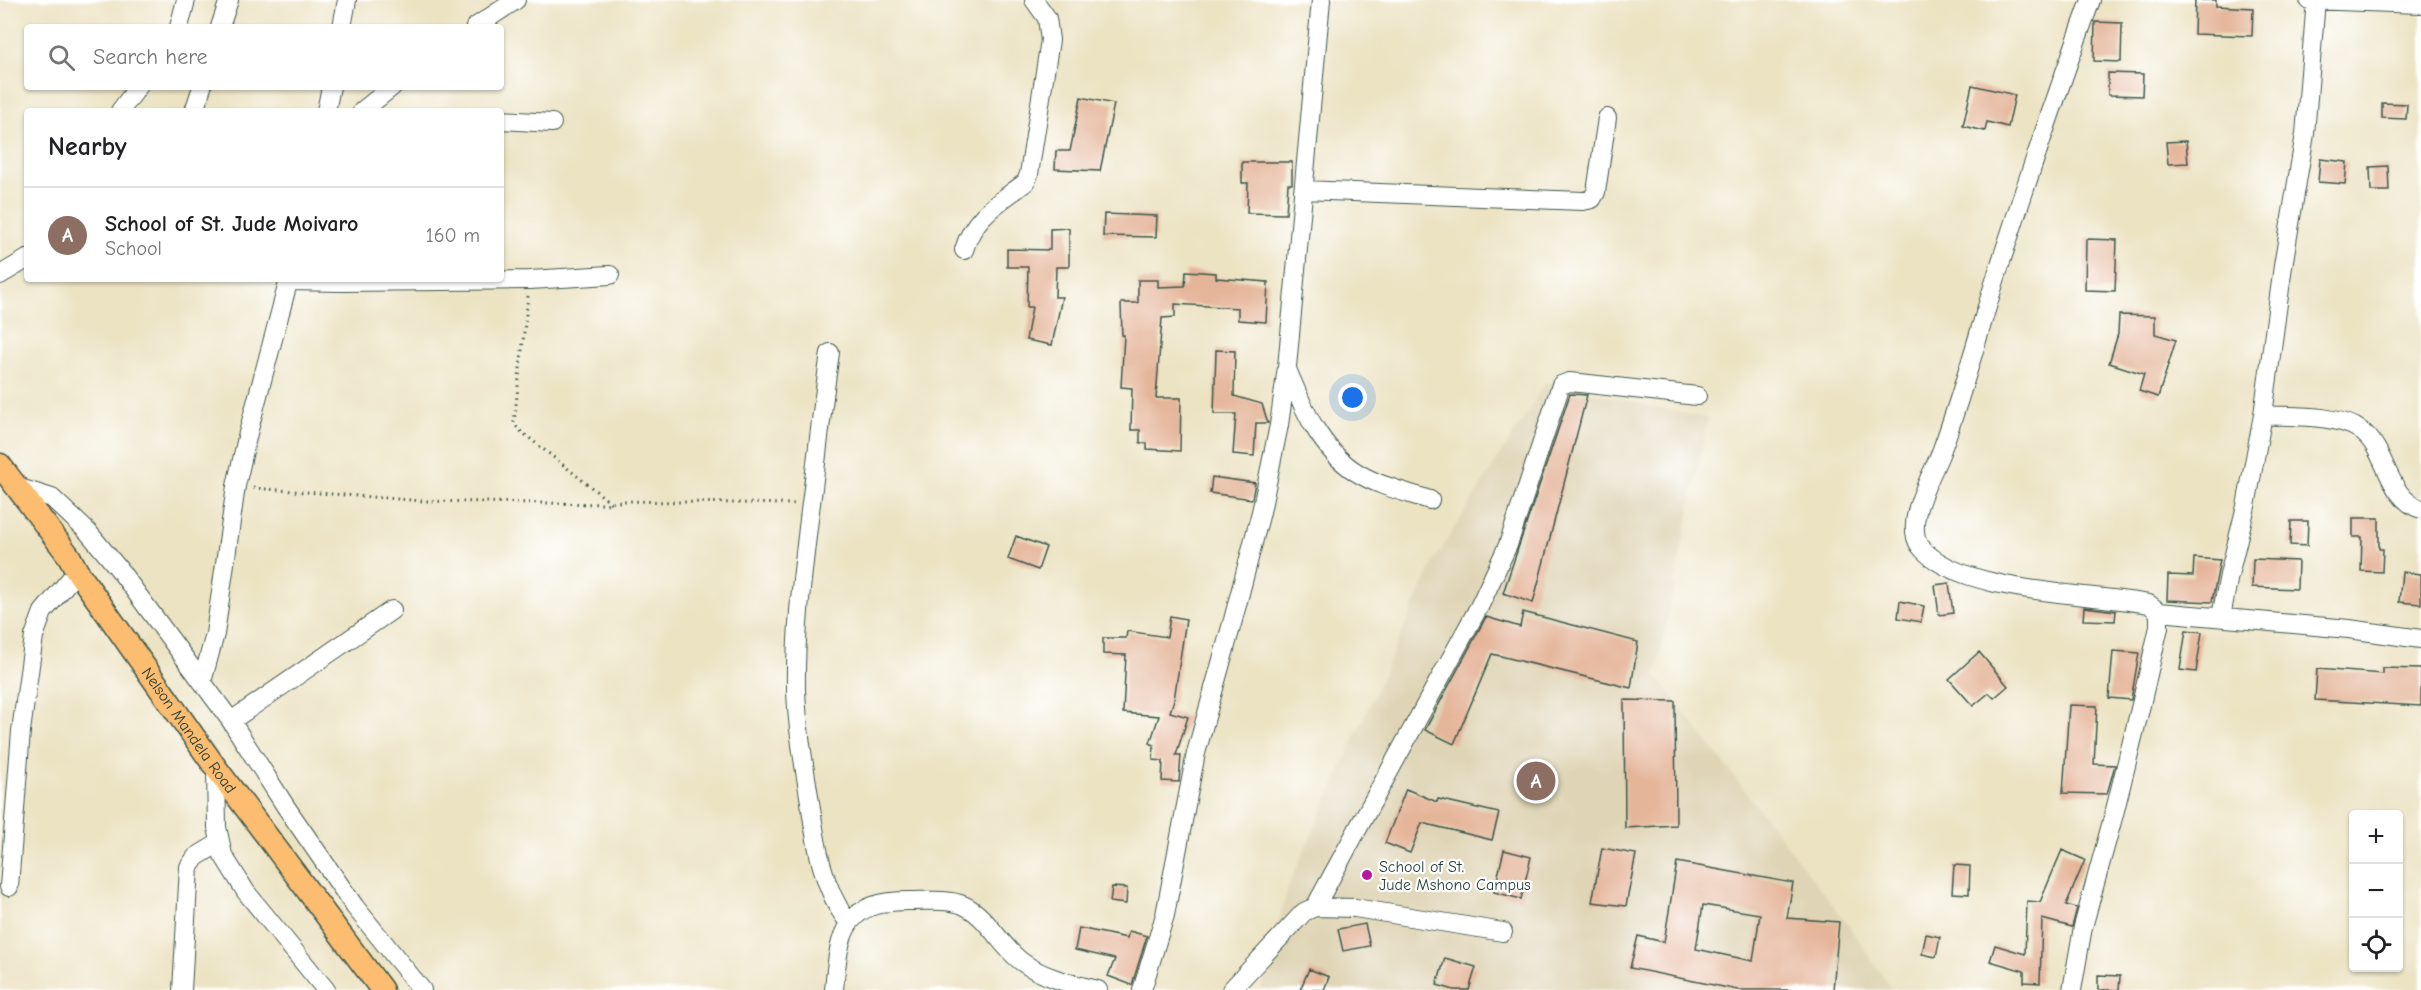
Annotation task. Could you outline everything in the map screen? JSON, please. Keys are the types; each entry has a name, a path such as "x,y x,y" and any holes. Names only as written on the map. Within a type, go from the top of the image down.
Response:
{"main road":[{"name":"Nelson Mandela Road","path":"0,465 69,556 77,571 216,768 382,990"}],"street":[{"path":"180,24 186,0"},
{"path":"221,24 229,0"},
{"path":"343,24 347,0"},
{"path":"480,24 516,0"},
{"path":"964,250 971,228 983,215 1026,182 1029,174 1050,39 1047,18 1034,0"},
{"path":"1142,990 1166,915 1196,753 1261,512 1279,425 1287,367 1322,0"},
{"path":"2091,0 2028,178 1943,446 1919,503 1915,519 1915,532 1919,544 1940,563 1963,574 2024,587 2149,604 2159,612 2349,629 2421,639"},
{"path":"2309,0 2421,4"},
{"path":"2221,617 2264,415 2283,266 2305,134 2316,0"},
{"path":"122,108 136,90"},
{"path":"195,108 201,90"},
{"path":"327,108 330,90"},
{"path":"366,108 388,90"},
{"path":"1304,190 1583,201 1592,199 1596,192 1607,118"},
{"path":"504,120 552,123"},
{"path":"0,274 24,261"},
{"path":"504,280 610,275"},
{"path":"202,682 215,634 236,486 288,282"},
{"path":"830,353 816,449 799,604 796,680 804,766 821,863 828,889 836,906 848,922"},
{"path":"1287,367 1309,418 1322,440 1338,458 1357,473 1388,487 1430,500"},
{"path":"1315,907 1480,605 1508,545 1561,385 1569,382 1697,396"},
{"path":"2264,415 2337,421 2360,430 2374,446 2406,501 2421,509"},
{"path":"16,487 52,498 88,532 151,610 231,721 334,878 422,990"},
{"path":"9,887 21,731 34,636 43,612 77,571"},
{"path":"231,721 392,610"},
{"path":"2072,990 2083,927 2134,733 2159,627 2159,612"},
{"path":"216,768 216,827 223,855 246,892 326,990"},
{"path":"182,990 189,867 196,857 219,843"},
{"path":"834,990 843,935 848,922 860,911 874,903 896,901 941,901 961,904 975,912 1021,961 1051,977 1098,990"},
{"path":"1231,990 1304,912 1315,907 1355,908 1503,932"}],"path":[{"path":"530,280 514,423 518,429 611,503"},
{"path":"236,486 424,501 811,504"}],"shaded area":[{"path":"1546,382 1708,419 1656,675 1846,922 1892,990 1261,990 1288,887 1434,561"}],"building":[{"path":"2195,0 2216,0 2216,6 2253,8 2252,36 2194,34"},
{"path":"2095,22 2122,23 2121,62 2094,61"},
{"path":"2108,73 2143,74 2142,96 2108,95"},
{"path":"1972,85 2015,95 2008,127 1987,122 1985,131 1963,126"},
{"path":"1081,97 1114,104 1100,171 1055,169 1056,151 1070,151"},
{"path":"2382,103 2407,104 2406,119 2382,118"},
{"path":"2186,141 2188,163 2168,164 2166,142"},
{"path":"2320,159 2347,162 2345,184 2318,182"},
{"path":"1242,162 1292,162 1292,184 1288,184 1286,214 1247,213 1248,183 1242,183"},
{"path":"2388,166 2389,191 2371,191 2370,167"},
{"path":"1104,214 1157,216 1156,237 1103,236"},
{"path":"1069,228 1069,267 1056,267 1055,297 1062,297 1052,345 1026,340 1032,307 1027,307 1028,267 1007,267 1007,249 1050,250 1050,229"},
{"path":"2086,239 2117,240 2115,291 2085,290"},
{"path":"1186,271 1216,273 1216,278 1268,282 1266,322 1238,320 1238,308 1175,304 1175,317 1162,318 1156,398 1181,398 1180,451 1147,449 1147,443 1140,443 1140,430 1131,430 1132,388 1121,387 1124,335 1122,335 1121,303 1138,303 1138,280 1158,280 1158,287 1185,286"},
{"path":"2119,315 2155,316 2155,334 2176,340 2158,397 2139,391 2144,374 2109,363 2118,334"},
{"path":"1216,350 1235,351 1234,396 1262,404 1268,423 1256,423 1254,456 1233,454 1236,414 1214,414"},
{"path":"1570,394 1587,395 1533,603 1503,593"},
{"path":"1212,477 1255,483 1252,499 1210,493"},
{"path":"2353,518 2379,518 2379,549 2383,549 2382,572 2361,571 2362,537 2353,537"},
{"path":"2291,521 2308,521 2307,546 2290,545"},
{"path":"1016,536 1046,547 1038,570 1008,559"},
{"path":"2194,558 2220,560 2212,602 2167,600 2168,575 2193,576"},
{"path":"2253,559 2298,561 2297,589 2252,587"},
{"path":"2402,572 2421,574 2421,604 2399,602"},
{"path":"1949,583 1953,613 1939,615 1935,585"},
{"path":"1900,601 1924,606 1921,622 1898,618"},
{"path":"2084,607 2116,611 2115,621 2083,620"},
{"path":"1523,612 1638,642 1631,688 1492,654 1454,744 1425,730 1486,617 1520,627"},
{"path":"1170,616 1186,619 1174,700 1170,712 1188,717 1176,755 1181,755 1179,782 1162,781 1163,761 1153,760 1154,745 1150,743 1159,716 1123,713 1126,655 1103,654 1103,638 1126,638 1127,631 1167,637"},
{"path":"2186,630 2202,632 2196,672 2180,670"},
{"path":"2113,651 2139,653 2131,700 2109,698"},
{"path":"1979,652 2008,686 1994,698 1989,693 1973,706 1949,679"},
{"path":"2383,668 2421,669 2421,706 2315,700 2317,669 2383,674"},
{"path":"1624,700 1675,701 1676,825 1625,828"},
{"path":"2069,705 2097,706 2094,764 2115,765 2107,794 2063,793"},
{"path":"1406,789 1437,802 1438,799 1499,813 1492,840 1422,823 1410,853 1385,843"},
{"path":"1602,848 1636,854 1626,906 1592,902"},
{"path":"1504,850 1531,857 1521,899 1494,892"},
{"path":"2062,850 2085,860 2066,905 2077,908 2072,927 2042,919 2040,983 2024,982 2024,971 1990,961 1995,945 2025,954 2027,901 2040,902"},
{"path":"1677,862 1793,883 1787,918 1839,922 1833,990 1738,990 1630,968 1638,936 1664,942","holes":["1703,905 1760,914 1753,961 1696,949"]},
{"path":"1954,865 1970,866 1969,894 1952,893"},
{"path":"1112,887 1127,888 1126,904 1110,902"},
{"path":"1365,924 1370,946 1343,951 1338,929"},
{"path":"1079,928 1127,938 1129,931 1147,936 1132,985 1108,976 1115,959 1075,950"},
{"path":"1926,934 1940,937 1936,957 1922,954"},
{"path":"1445,958 1476,967 1469,990 1454,990 1437,985"},
{"path":"1309,969 1329,977 1324,990 1300,990"},
{"path":"2098,975 2120,976 2119,990 2098,990"}],"place":[{"name":"School of St. Jude Moivaro","path":"1536,781"},
{"name":"School of St. Jude Mshono Campus","path":"1367,875"}]}
